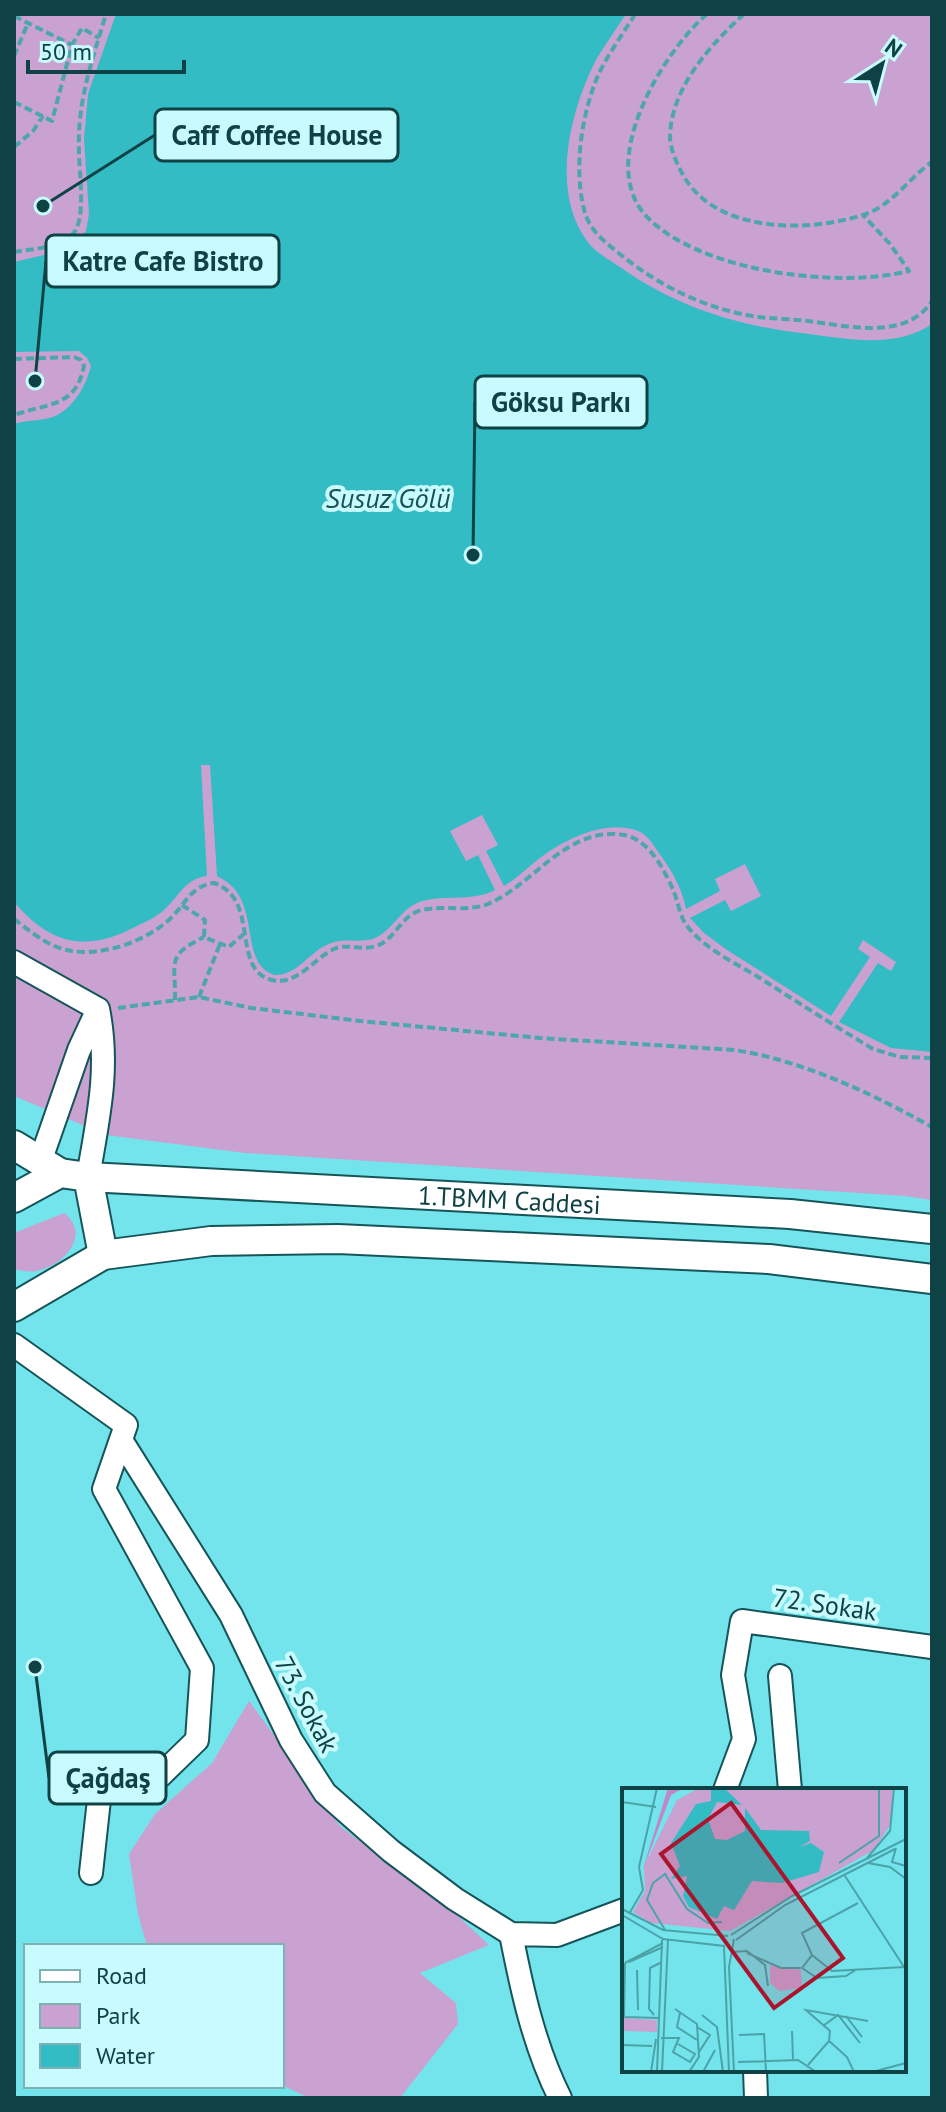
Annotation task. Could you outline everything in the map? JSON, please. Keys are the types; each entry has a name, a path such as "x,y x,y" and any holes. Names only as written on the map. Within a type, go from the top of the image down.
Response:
{"main road":[{"path":"14,1145 50,1167 14,1198"},
{"name":"1.TBMM Caddesi","path":"50,1167 88,1177 790,1214 932,1229"},
{"path":"18,1297 103,1255 88,1177"},
{"name":"1.TBMM Caddesi","path":"103,1255 211,1241 338,1239 769,1259 932,1279"}],"street":[{"path":"14,962 98,1009 104,1040 103,1083 88,1177"},
{"path":"50,1167 79,1050 98,1009"},
{"name":"73. Sokak","path":"14,1345 126,1425 121,1440 231,1615 291,1740 325,1793 391,1851 455,1899 511,1934"},
{"path":"91,1873 102,1772 160,1776 197,1740 202,1668 104,1489 121,1440"},
{"name":"72. Sokak","path":"726,1788 744,1739 733,1675 742,1621 932,1647"},
{"path":"780,1676 790,1788"},
{"path":"560,2098 545,2068 533,2030 511,1934 557,1935 622,1911"},
{"path":"755,2072 756,2098"}],"path":[{"path":"14,252 58,243 71,237 80,224 78,134 81,101 106,14"},
{"path":"635,14 596,80 583,122 581,173 584,209 592,230 601,239 653,279 685,295 715,307 758,317 846,327 883,327 906,324 923,315 932,301"},
{"path":"707,14 688,31 667,61 643,101 632,135 629,164 632,193 647,217 675,237 752,269 846,277 891,276 909,271 890,244 863,215"},
{"path":"744,14 725,31 694,71 674,114 670,137 676,161 688,183 704,201 726,214 774,225 807,224 863,215 891,200 932,162"},
{"path":"14,16 72,45"},
{"path":"14,56 28,23"},
{"path":"14,102 52,121 72,45 82,28 99,38"},
{"path":"14,147 33,131 43,116"},
{"path":"14,359 74,357 81,360 84,366 74,390 62,403 14,415"},
{"path":"14,919 40,938 68,951 94,951 120,946 153,931 173,917 181,904 198,888 214,883 239,906 245,921 246,944 258,973 270,980 287,981 329,951 342,946 375,947 389,938 404,919 420,910 485,905 511,892 537,869 576,843 599,835 625,835 642,842 656,859 673,889 685,924 717,952 873,1049 900,1057 932,1058"},
{"path":"181,904 205,920 204,937"},
{"path":"229,947 245,933"},
{"path":"175,1000 174,962 181,948 204,937 229,947 246,944"},
{"path":"199,997 220,944"},
{"path":"98,1009 199,997 251,1008 360,1021 763,1054 894,1106 932,1127"}],"green space":[{"name":"Susuz Gölü","path":"14,14 932,14 932,1200 245,1153 106,1135 14,1096"},
{"path":"64,1213 75,1230 72,1247 66,1255 40,1270 14,1269 14,1233"},
{"path":"249,1701 341,1827 443,1902 489,1945 420,1973 456,2003 458,2024 400,2098 309,2098 284,2086 284,1944 146,1944 138,1914 129,1854 155,1814 212,1763"}],"water":[{"name":"Susuz Gölü","path":"116,14 626,14 596,60 587,80 578,103 568,151 569,199 576,221 590,245 662,293 706,312 753,325 851,339 885,340 917,332 932,324 932,1052 891,1048 839,1022 878,963 891,971 896,962 863,940 858,949 870,957 831,1016 727,950 690,918 725,900 731,911 761,896 745,864 715,879 720,891 686,909 676,880 652,844 642,833 626,828 601,829 564,842 504,886 486,851 498,845 482,815 450,831 466,861 478,855 495,890 476,896 417,903 379,936 331,943 290,972 274,975 263,968 256,957 241,899 232,886 217,876 210,765 201,765 207,876 188,884 158,915 115,936 83,942 68,940 40,927 14,902 14,424 53,417 67,408 82,389 91,366 79,351 14,352 14,262 61,251 86,231 89,214 84,139 88,94"}],"place":[{"name":"Caff Coffee House","path":"43,206"},
{"name":"Katre Cafe Bistro","path":"35,381"},
{"name":"Göksu Parkı","path":"473,555"},
{"name":"Çağdaş","path":"35,1667"}]}
